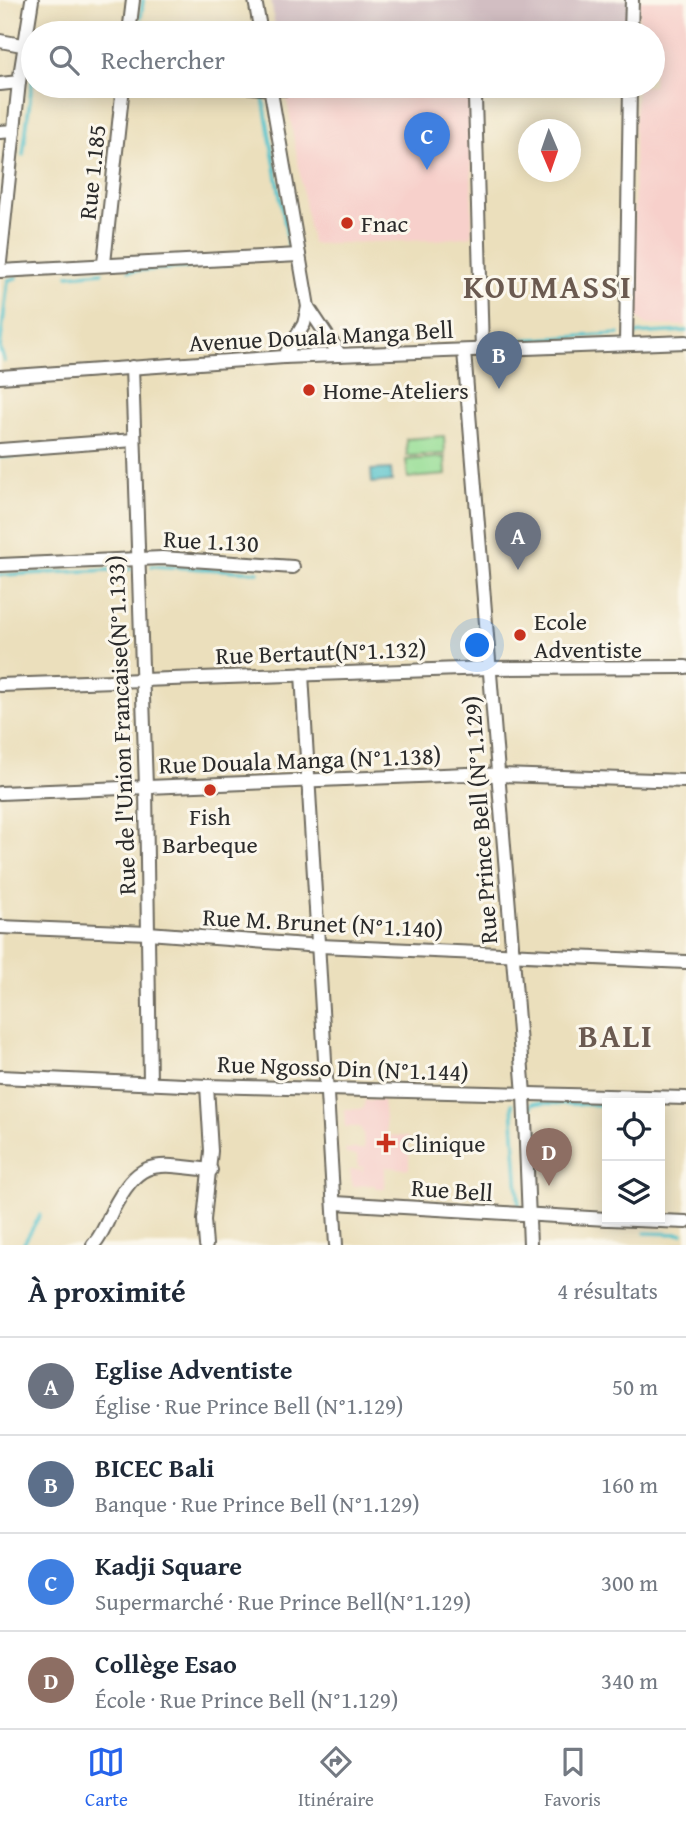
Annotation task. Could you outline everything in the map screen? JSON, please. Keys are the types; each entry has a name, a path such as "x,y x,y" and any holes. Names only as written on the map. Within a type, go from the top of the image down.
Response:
{"street":[{"path":"31,21 32,0"},
{"path":"130,21 133,0"},
{"path":"255,0 259,21"},
{"path":"631,21 632,0"},
{"path":"0,41 21,45"},
{"path":"0,262 2,223 21,75"},
{"path":"0,84 19,82"},
{"name":"Rue 1.185","path":"104,263 122,98"},
{"path":"273,98 308,307 340,355"},
{"path":"474,98 482,350"},
{"path":"626,344 630,98"},
{"path":"0,132 14,131"},
{"path":"0,271 104,263 299,255"},
{"path":"284,357 299,332 308,307"},
{"name":"Avenue Douala Manga Bell","path":"0,377 284,357 686,342"},
{"name":"Rue Prince Bell (N°1.129)","path":"464,351 524,1094 530,1245"},
{"name":"Rue de l'Union Francaise(N°1.133)","path":"132,367 146,787 150,1083"},
{"path":"0,450 134,440"},
{"name":"Rue 1.130","path":"0,565 188,559 293,567"},
{"name":"Rue Bertaut(N°1.132)","path":"0,685 489,668 686,667"},
{"path":"302,674 329,1089 336,1245"},
{"name":"Rue Douala Manga (N°1.138)","path":"0,793 498,775 686,781"},
{"name":"Rue M. Brunet (N°1.140)","path":"0,927 148,933 320,946 686,962"},
{"name":"Rue Ngosso Din (N°1.144)","path":"0,1077 207,1086 686,1098"},
{"path":"206,1245 204,1220 211,1170 207,1086"},
{"path":"93,1245 126,1186 145,1168 167,1165 211,1170"},
{"name":"Rue Bell","path":"335,1203 602,1219"},
{"name":"Rue Bell","path":"665,1221 686,1222"}],"shaded area":[{"path":"271,0 629,0 628,21 274,21"},
{"path":"639,0 686,0 686,326 646,325 635,315 636,98 665,98 665,21 638,21"},
{"path":"287,98 464,98 471,104 472,236 436,240 312,244"},
{"name":"Clinique","path":"365,1100 383,1100 387,1135 409,1137 409,1169 385,1167 385,1188 375,1188 375,1185 352,1186 350,1170 362,1169 363,1175 363,1167 358,1167 357,1155 346,1154 345,1149 364,1149 363,1133 360,1127 345,1127 344,1109 363,1109"}],"green space":[{"path":"444,436 445,454 407,456 406,439"},
{"path":"445,457 446,475 408,478 406,460"}],"water":[{"path":"391,469 392,481 372,483 371,470"}],"waterway":[{"path":"141,17 143,0"},
{"path":"23,155 30,98"},
{"path":"263,98 289,248"},
{"path":"129,271 196,267"},
{"path":"68,275 102,272"},
{"path":"4,361 0,348 8,280 16,278"},
{"path":"630,334 686,331"},
{"path":"485,342 619,334"},
{"path":"0,457 88,451"},
{"path":"152,566 258,572"},
{"path":"0,575 131,569"},
{"path":"530,1109 532,1103 602,1105"},
{"path":"512,1104 519,1208"},
{"path":"532,1137 537,1207"},
{"path":"23,1245 40,1215"},
{"path":"645,1233 682,1234"}],"place":[{"name":"Kadji Square","path":"427,170"},
{"name":"Fnac","path":"347,223"},
{"name":"BICEC Bali","path":"499,389"},
{"name":"Home-Ateliers","path":"309,390"},
{"name":"Eglise Adventiste","path":"518,570"},
{"name":"Ecole Adventiste","path":"520,635"},
{"name":"Fish Barbeque","path":"210,790"},
{"name":"Clinique","path":"386,1143"},
{"name":"Collège Esao","path":"549,1186"}],"district":[{"name":"KOUMASSI","path":"548,286"},
{"name":"BALI","path":"616,1035"}]}
